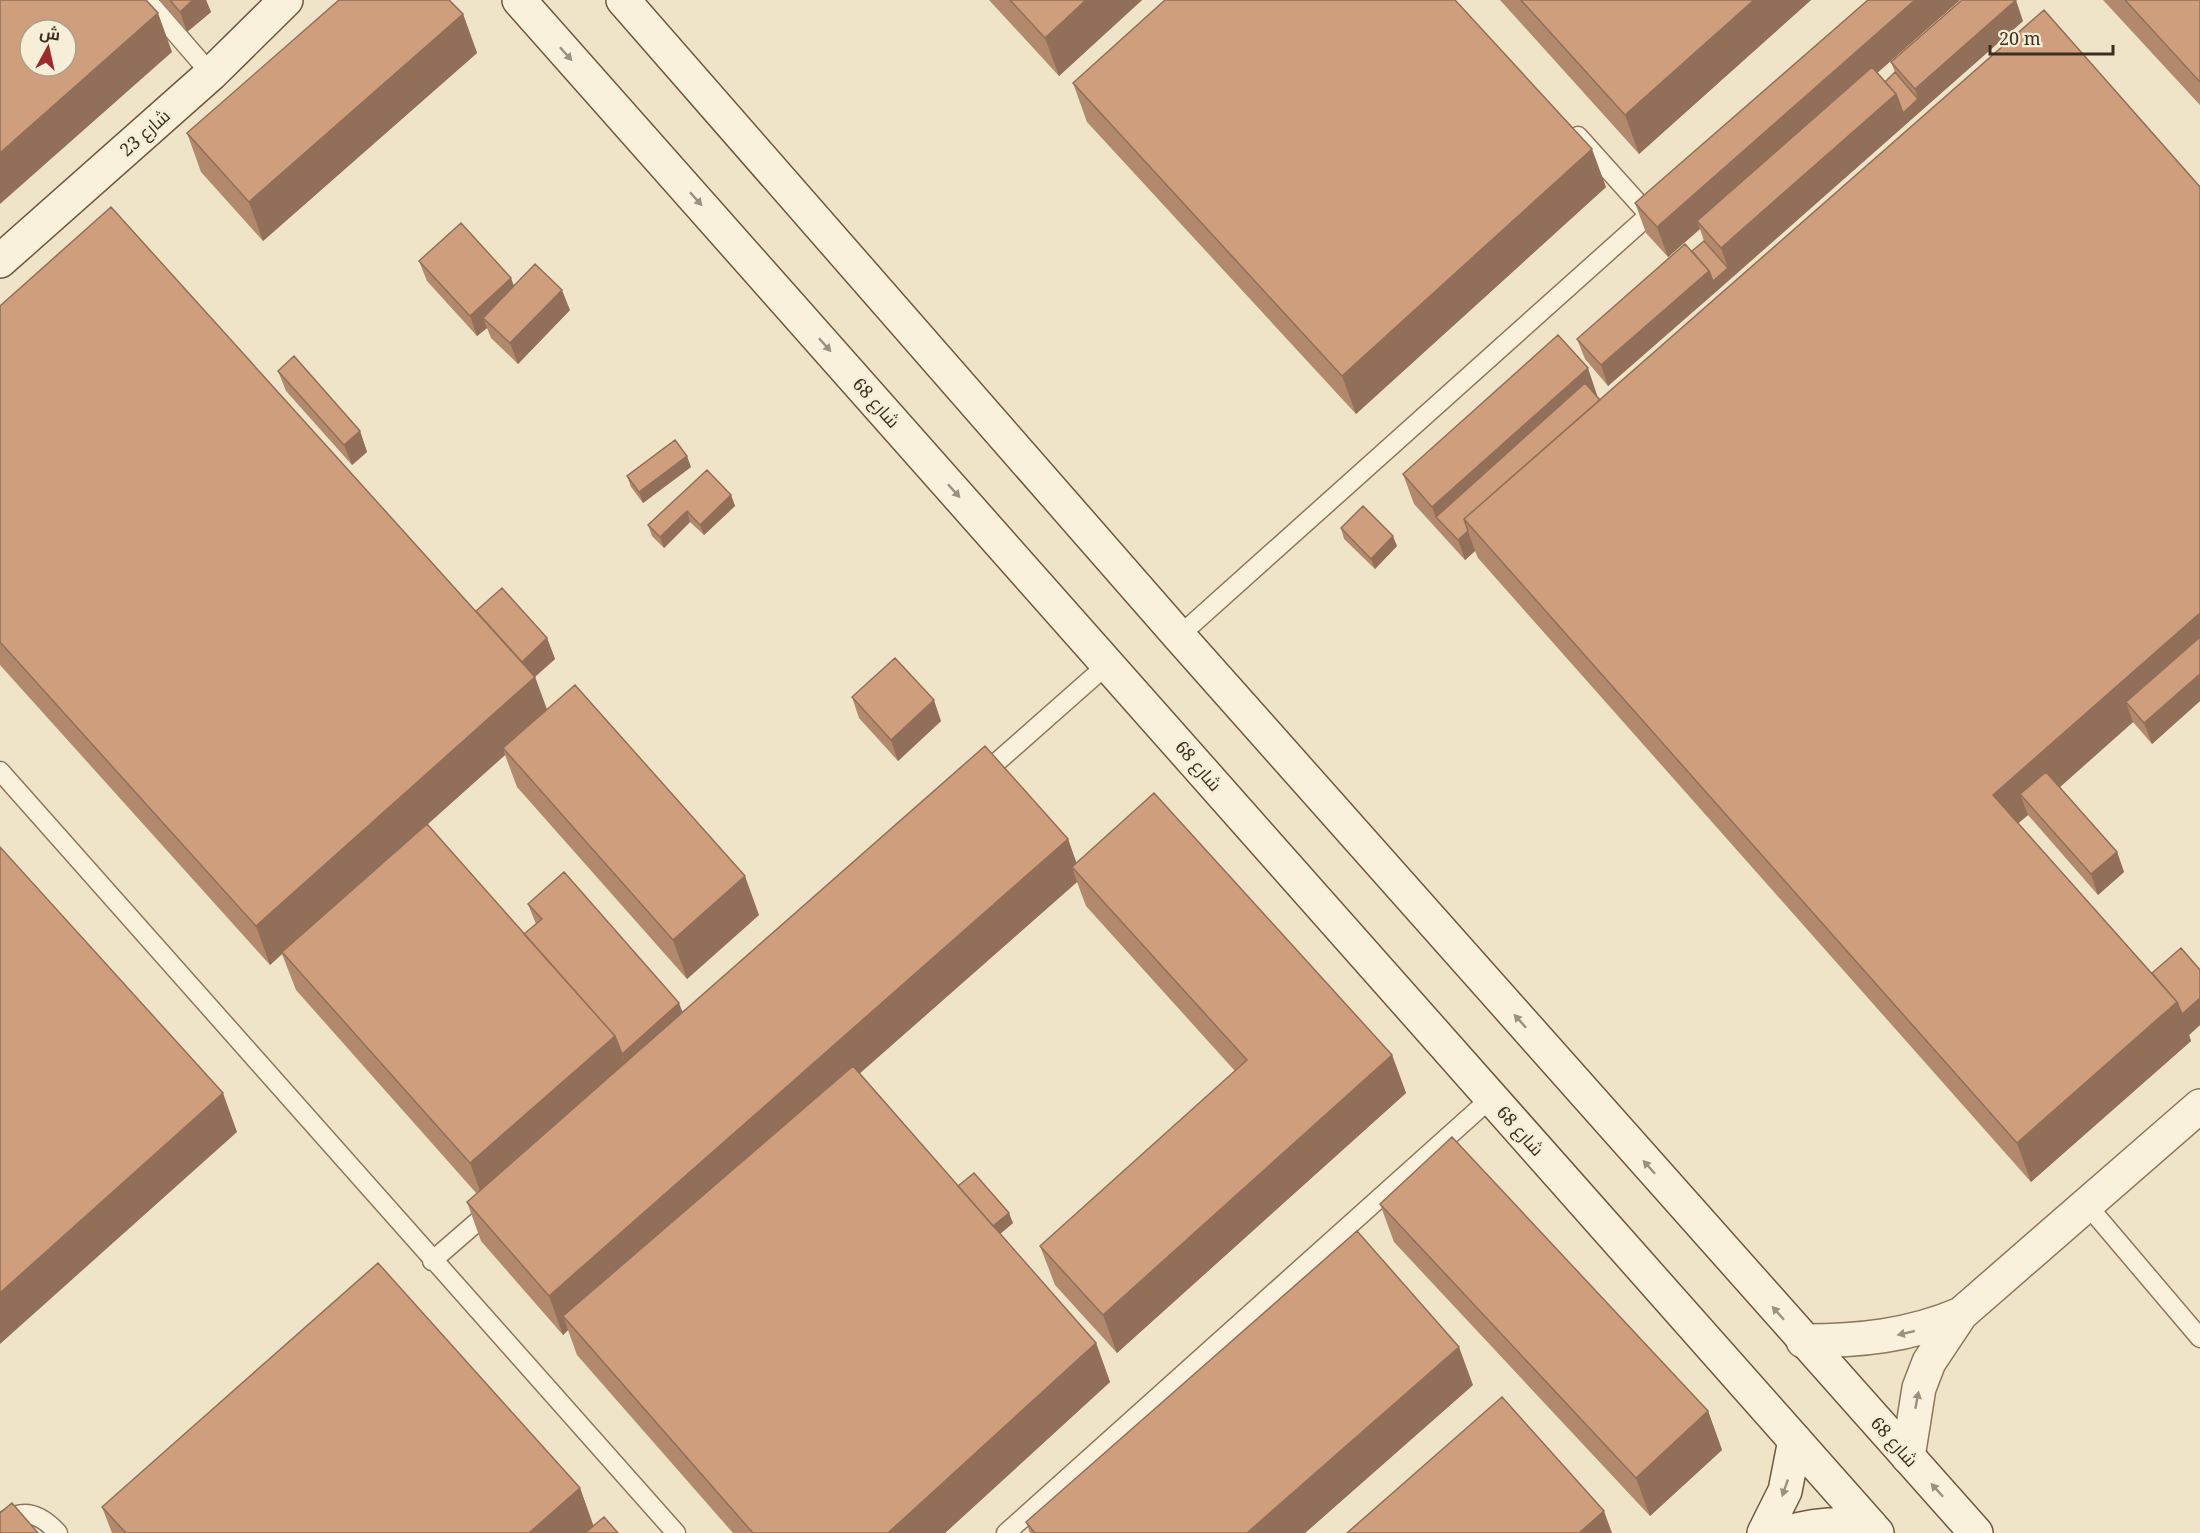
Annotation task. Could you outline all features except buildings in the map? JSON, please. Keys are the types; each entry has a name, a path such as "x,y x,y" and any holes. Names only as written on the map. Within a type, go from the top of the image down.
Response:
{"street":[{"name":"شارع 23","path":"0,261 211,74 286,0"},
{"name":"شارع 68","path":"623,0 1179,636 1976,1533"},
{"name":"شارع 68","path":"518,3 1108,664 1874,1529"},
{"path":"1908,1458 1920,1388 1929,1362 1961,1314 2088,1206 2200,1106"},
{"path":"1803,1341 1878,1338 1917,1330 1961,1314"},
{"path":"1764,1533 1785,1491 1795,1440"},
{"path":"1786,1533 1830,1524 1874,1529"}],"lane":[{"path":"147,0 211,74"},
{"path":"1563,120 1649,215"},
{"path":"1179,636 1675,191"},
{"path":"966,790 1108,664"},
{"path":"0,771 432,1261 676,1533"},
{"path":"1006,1533 1491,1098"},
{"path":"432,1261 503,1198"},
{"path":"2088,1206 2200,1338"},
{"path":"0,1524 12,1516 36,1515 58,1533"}]}
